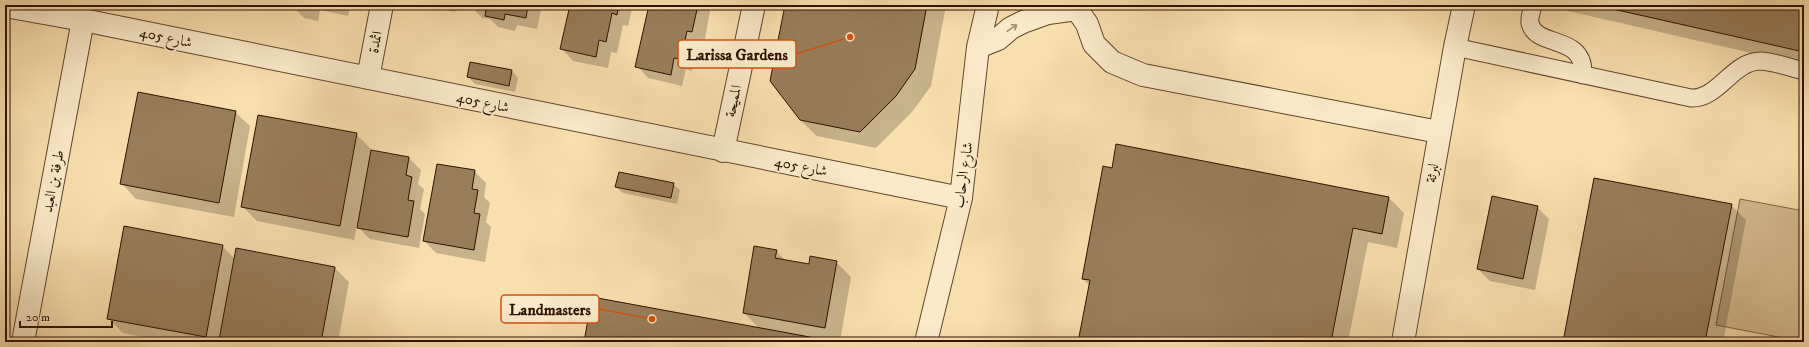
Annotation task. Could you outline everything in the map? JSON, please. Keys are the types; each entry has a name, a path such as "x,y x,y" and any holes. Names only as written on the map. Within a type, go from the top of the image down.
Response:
{"street":[{"name":"اثمدة","path":"368,78 382,5"},
{"name":"المميحة","path":"722,151 754,5"},
{"name":"شارع الرحاب","path":"926,342 961,198 978,47 988,5"},
{"name":"لبرثة","path":"1403,342 1455,47 1464,5"},
{"name":"شارع 405","path":"5,6 84,20 722,151 961,198"},
{"path":"978,47 998,39 1011,28 1023,22 1048,12 1075,7 1087,24 1094,44 1112,62 1142,75 1440,132"},
{"name":"طرفة بن العبد","path":"23,342 84,20"}],"lane":[{"path":"1533,5 1530,22 1532,28 1544,38 1568,46 1580,56 1583,63 1583,75"},
{"path":"1455,47 1691,98 1699,98 1709,94 1735,72 1749,64 1761,62 1804,71"}],"shaded area":[{"path":"1740,199 1804,211 1804,342 1716,325"}],"building":[{"path":"469,5 528,5 526,18 505,14 504,20 485,16 486,9"},
{"path":"570,5 619,5 617,15 612,13 606,42 599,40 596,57 560,49"},
{"path":"649,5 698,5 692,32 687,31 681,59 674,58 671,75 635,67"},
{"path":"785,5 927,5 915,69 896,96 860,132 800,120 770,81"},
{"path":"1595,5 1804,5 1804,52"},
{"path":"470,62 512,70 509,86 467,77"},
{"path":"138,92 236,111 219,203 120,184"},
{"path":"258,115 357,133 340,226 241,207"},
{"path":"1116,144 1389,197 1382,234 1353,228 1331,342 1078,342 1090,280 1082,279 1103,166 1112,168"},
{"path":"371,150 409,157 406,175 412,177 408,200 414,201 408,237 357,228"},
{"path":"437,164 475,170 472,189 478,190 474,213 480,214 474,250 423,241"},
{"path":"619,172 674,183 671,198 615,187"},
{"path":"1594,178 1732,204 1705,342 1563,342"},
{"path":"1492,196 1538,206 1523,279 1477,269"},
{"path":"124,226 223,245 206,337 107,319"},
{"path":"754,246 777,250 775,258 809,264 810,256 837,261 825,328 743,313"},
{"path":"236,248 335,267 321,342 230,342 219,340"},
{"path":"592,297 837,342 584,342"}],"place":[{"name":"Larissa Gardens","path":"850,37"},
{"name":"Landmasters","path":"652,319"}]}
